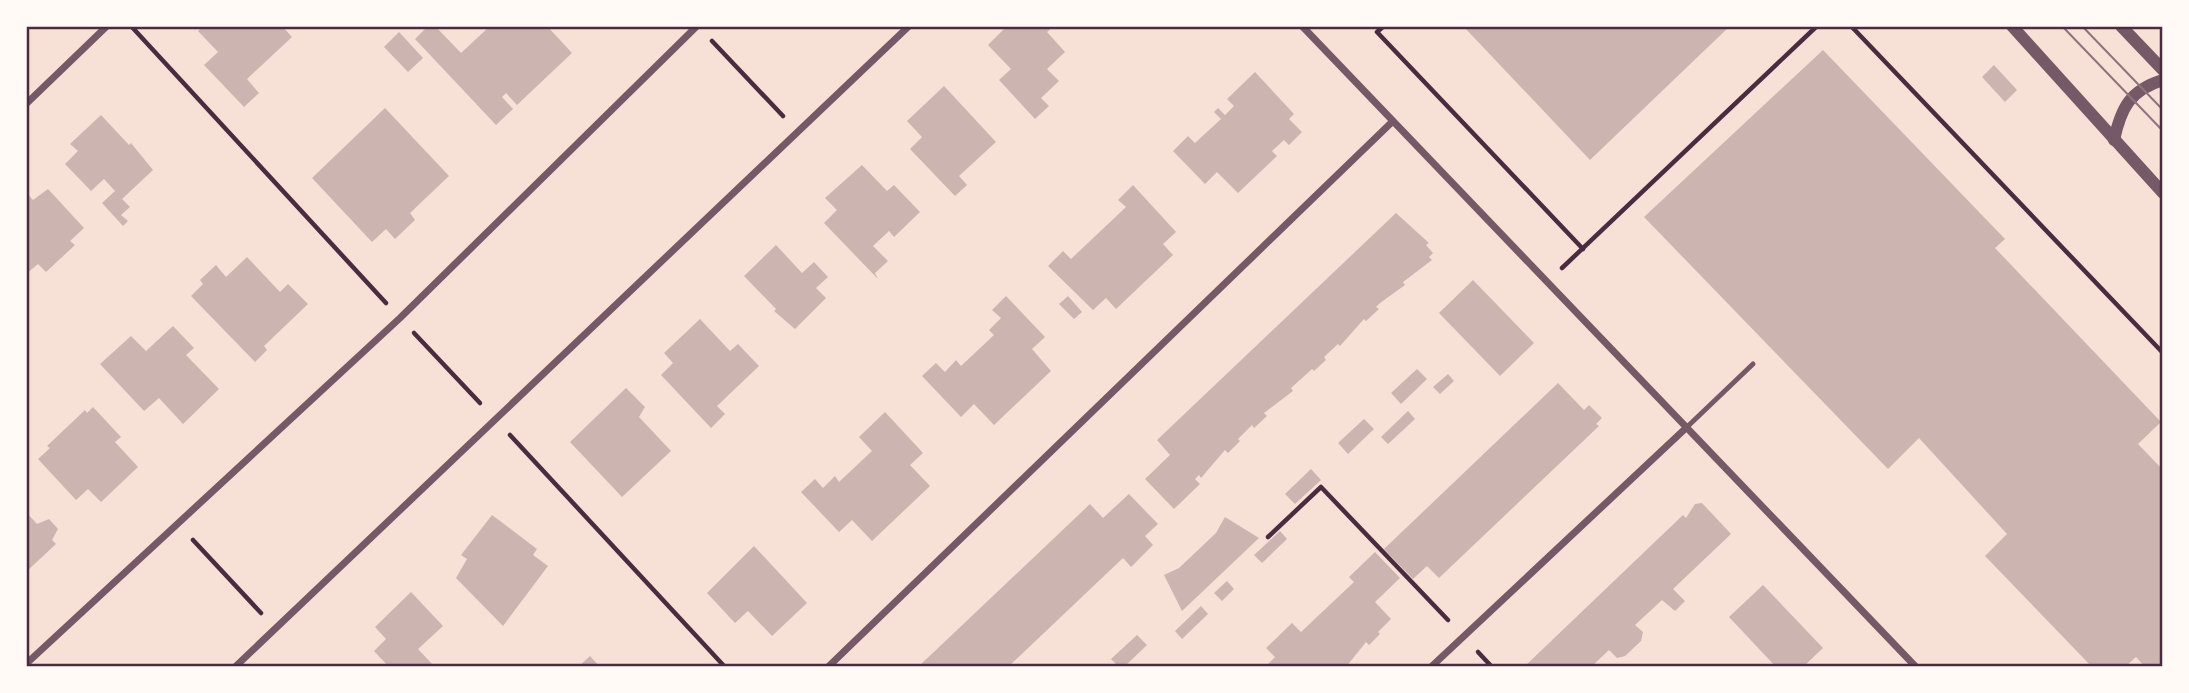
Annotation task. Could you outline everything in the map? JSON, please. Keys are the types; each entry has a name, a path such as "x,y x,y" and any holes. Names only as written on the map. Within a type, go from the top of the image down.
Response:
{"street":[{"path":"26,104 107,26"},
{"path":"26,664 176,522 400,318 696,26"},
{"path":"235,667 909,26"},
{"path":"1302,26 1916,667"},
{"path":"2012,26 2163,193"},
{"path":"2121,26 2163,69"},
{"path":"2114,140 2121,110 2130,97 2141,88 2163,80"},
{"path":"828,667 1392,122"},
{"path":"1431,667 1686,428"}],"lane":[{"path":"1686,428 1753,364"}],"path":[{"path":"131,26 724,667"},
{"path":"1384,26 1377,32 1583,249"},
{"path":"1546,283 1817,26"},
{"path":"1851,26 2163,353"},
{"path":"707,36 798,132"},
{"path":"1268,537 1321,487 1492,667"},
{"path":"176,522 276,629"}],"building":[{"path":"203,26 282,26 292,37 247,79 259,93 244,107 204,65 218,52 198,31"},
{"path":"428,26 435,26 461,53 490,26 547,26 572,53 517,105 506,93 502,97 513,109 496,125 415,39"},
{"path":"1007,26 1054,26 1047,32 1065,52 1047,69 1059,81 1041,98 1049,106 1035,119 999,80 1011,69 988,45"},
{"path":"1463,26 1730,26 1590,160"},
{"path":"399,32 423,58 408,72 384,47"},
{"path":"1823,50 2005,239 1995,248 2161,422 2138,444 2163,470 2163,667 2145,667 2136,657 2125,667 2092,667 1985,556 2007,534 1919,438 1888,469 1644,217"},
{"path":"1994,65 2017,90 2005,102 1982,77"},
{"path":"1255,72 1294,114 1289,119 1302,132 1289,145 1284,140 1272,151 1277,156 1238,193 1217,172 1205,184 1173,151 1188,136 1195,143 1221,119 1214,112 1218,108 1225,115 1234,106 1227,99"},
{"path":"944,86 996,142 959,176 967,185 955,196 910,149 922,137 907,121"},
{"path":"385,108 449,176 410,213 415,220 395,239 386,229 372,242 312,178"},
{"path":"101,115 129,145 131,143 153,170 122,199 130,207 121,215 128,221 123,226 102,203 115,191 104,179 91,191 65,164 78,151 70,144"},
{"path":"862,165 887,191 894,185 920,212 894,237 889,231 873,246 888,261 875,273 878,279 824,223 837,210 825,198"},
{"path":"1133,185 1176,232 1163,244 1173,255 1116,309 1106,298 1093,310 1048,266 1063,251 1071,259 1126,207 1118,200"},
{"path":"48,189 84,228 70,241 75,245 46,272 38,264 26,274 26,192 33,200"},
{"path":"1396,213 1429,243 1426,245 1433,253 1429,257 1432,260 1380,303 1376,307 1379,309 1366,321 1364,319 1340,346 1338,344 1324,357 1326,360 1314,371 1312,369 1291,388 1293,391 1264,413 1267,416 1254,428 1252,425 1228,453 1225,450 1201,478 1199,475 1195,479 1200,484 1174,509 1145,479 1170,455 1157,440"},
{"path":"776,245 802,273 814,262 828,277 816,288 826,298 795,329 774,311 776,309 744,276"},
{"path":"247,257 280,292 288,284 308,304 264,346 267,350 255,362 191,296 203,284 200,280 216,265 226,277"},
{"path":"1473,280 1534,343 1500,376 1439,313"},
{"path":"1006,296 1045,337 1032,349 1051,371 994,425 974,404 961,417 922,376 936,363 945,372 956,360 961,366 994,335 989,330 1001,318 992,310"},
{"path":"1068,296 1082,312 1074,319 1059,304"},
{"path":"700,319 730,351 738,344 759,366 717,406 725,414 711,428 661,375 673,363 664,353"},
{"path":"173,326 194,348 186,355 219,389 183,424 159,398 144,411 100,364 131,336 146,351"},
{"path":"1417,369 1427,379 1401,404 1391,393"},
{"path":"1448,374 1454,381 1440,394 1433,387"},
{"path":"1558,383 1584,410 1589,405 1602,418 1596,424 1599,426 1439,578 1427,566 1413,579 1384,549"},
{"path":"626,388 645,407 639,417 671,451 622,497 570,442"},
{"path":"93,407 121,437 115,442 138,467 101,502 88,489 76,500 38,459 50,448 47,446 85,410 87,413"},
{"path":"1408,411 1415,419 1388,444 1381,437"},
{"path":"885,412 923,453 910,465 930,486 872,541 852,520 839,532 801,492 815,479 823,488 835,476 839,482 872,451 859,437"},
{"path":"1364,419 1374,429 1348,454 1338,443"},
{"path":"1311,469 1321,480 1295,504 1285,494"},
{"path":"1129,494 1158,524 1145,536 1153,545 1131,567 1123,558 1008,667 918,667 1090,504 1103,518"},
{"path":"1702,503 1731,534 1673,589 1685,601 1675,611 1662,600 1635,625 1643,632 1641,641 1625,656 1617,658 1609,650 1591,667 1524,667 1683,515 1686,518 1695,504"},
{"path":"26,512 37,524 49,519 58,529 52,540 56,544 26,572"},
{"path":"492,515 537,549 533,555 548,566 503,626 456,578 467,559 461,555"},
{"path":"1225,517 1259,538 1182,611 1164,575 1179,568 1216,533"},
{"path":"1280,531 1287,539 1262,563 1254,555"},
{"path":"754,546 807,603 772,636 748,611 735,623 707,593"},
{"path":"1375,552 1400,578 1375,602 1391,619 1378,632 1380,634 1369,645 1366,642 1346,667 1265,667 1275,657 1266,648 1292,623 1301,632 1354,582 1349,577"},
{"path":"1227,581 1234,589 1222,601 1214,593"},
{"path":"1763,585 1823,648 1803,667 1776,667 1729,617"},
{"path":"411,592 443,626 418,649 432,664 429,667 389,667 374,651 386,639 375,627"},
{"path":"1201,606 1208,614 1182,639 1175,631"},
{"path":"1137,635 1147,645 1124,667 1119,667 1111,659"},
{"path":"590,656 600,667 578,667"}],"tram line":[{"path":"2062,26 2163,131"},
{"path":"2082,26 2163,110"}]}
